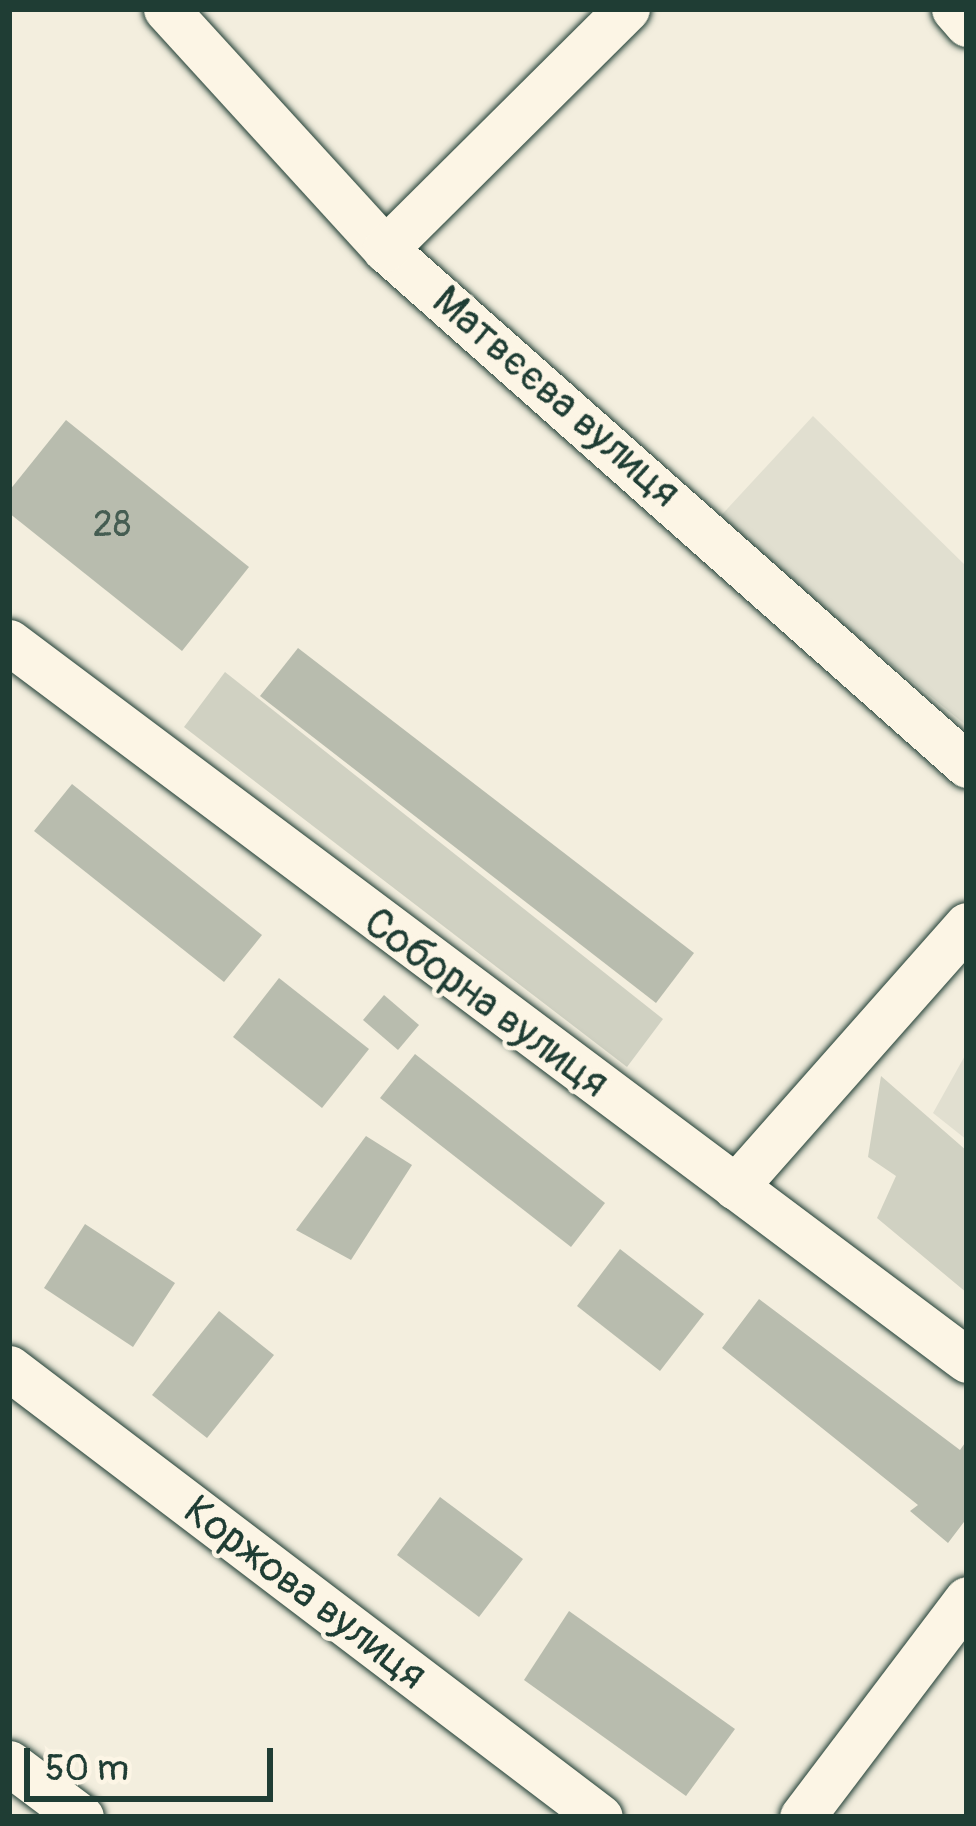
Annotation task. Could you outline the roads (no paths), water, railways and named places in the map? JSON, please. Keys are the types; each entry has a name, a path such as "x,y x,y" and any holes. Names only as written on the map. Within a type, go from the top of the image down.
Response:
{"street":[{"name":"Матвєєва вулиця","path":"166,9 386,249 967,765"},
{"path":"386,249 627,9"},
{"path":"954,9 967,24"},
{"name":"Соборна вулиця","path":"9,642 967,1360"},
{"path":"735,1187 967,926"},
{"name":"Коржова вулиця","path":"9,1368 600,1817"},
{"path":"802,1817 967,1599"},
{"path":"9,1763 68,1813"}]}
